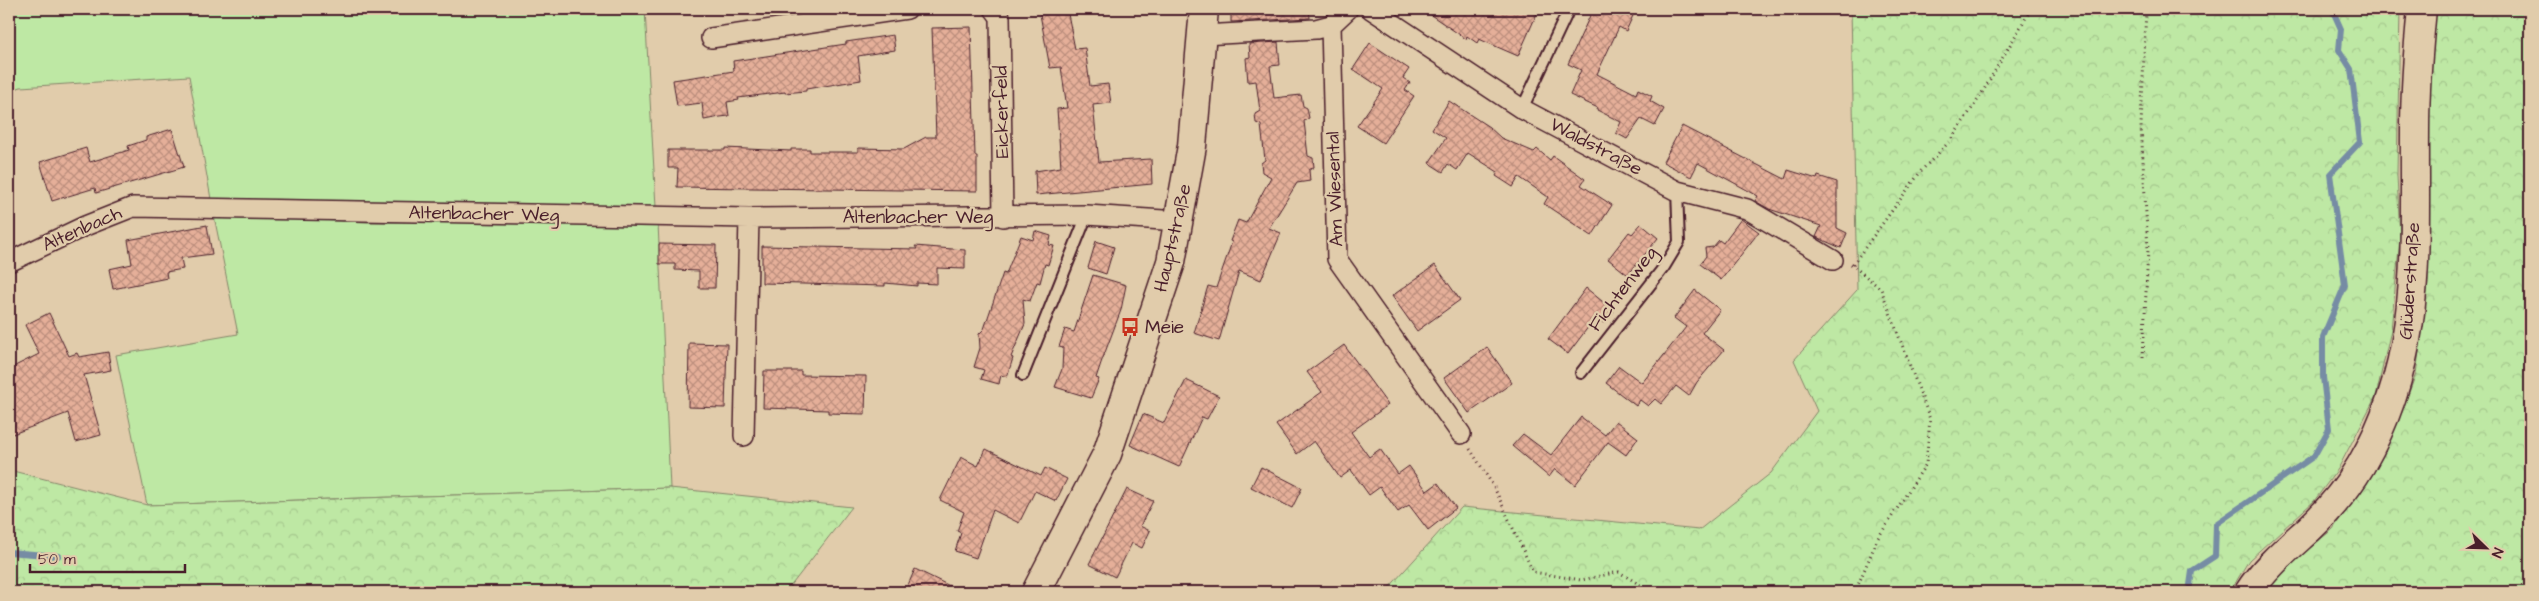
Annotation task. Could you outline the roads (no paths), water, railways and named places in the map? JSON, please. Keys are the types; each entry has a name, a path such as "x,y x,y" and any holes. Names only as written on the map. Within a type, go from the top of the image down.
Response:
{"main road":[{"name":"Glüderstraße","path":"2249,592 2264,571 2330,509 2346,487 2376,438 2397,380 2406,347 2414,281 2415,128 2422,9"},
{"name":"Hauptstraße","path":"1036,592 1107,454 1171,262 1192,146 1203,22"}],"street":[{"path":"711,38 907,9"},
{"name":"Eickerfeld","path":"994,9 1000,17 1003,217"},
{"path":"1203,22 1316,29 1331,25 1348,9"},
{"name":"Waldstraße","path":"1371,9 1522,109 1677,191 1747,209 1833,260"},
{"name":"Am Wiesental","path":"1331,25 1337,259 1461,434"},
{"name":"Altenbach","path":"9,262 85,226 133,207 218,210"},
{"name":"Altenbacher Weg","path":"218,210 749,218 1087,215 1179,221"},
{"path":"744,436 749,218"}],"lane":[{"path":"1522,109 1569,9"},
{"name":"Fichtenweg","path":"1581,373 1664,267 1679,242 1677,191"},
{"path":"1023,375 1087,215"}],"waterway":[{"path":"2189,592 2192,571 2215,556 2216,524 2314,456 2329,429 2323,377 2323,337 2345,285 2330,174 2360,142 2351,69 2339,50 2341,29 2332,9"},
{"path":"9,552 58,556"}],"place":[{"name":"Meie","path":"1130,327"}]}
